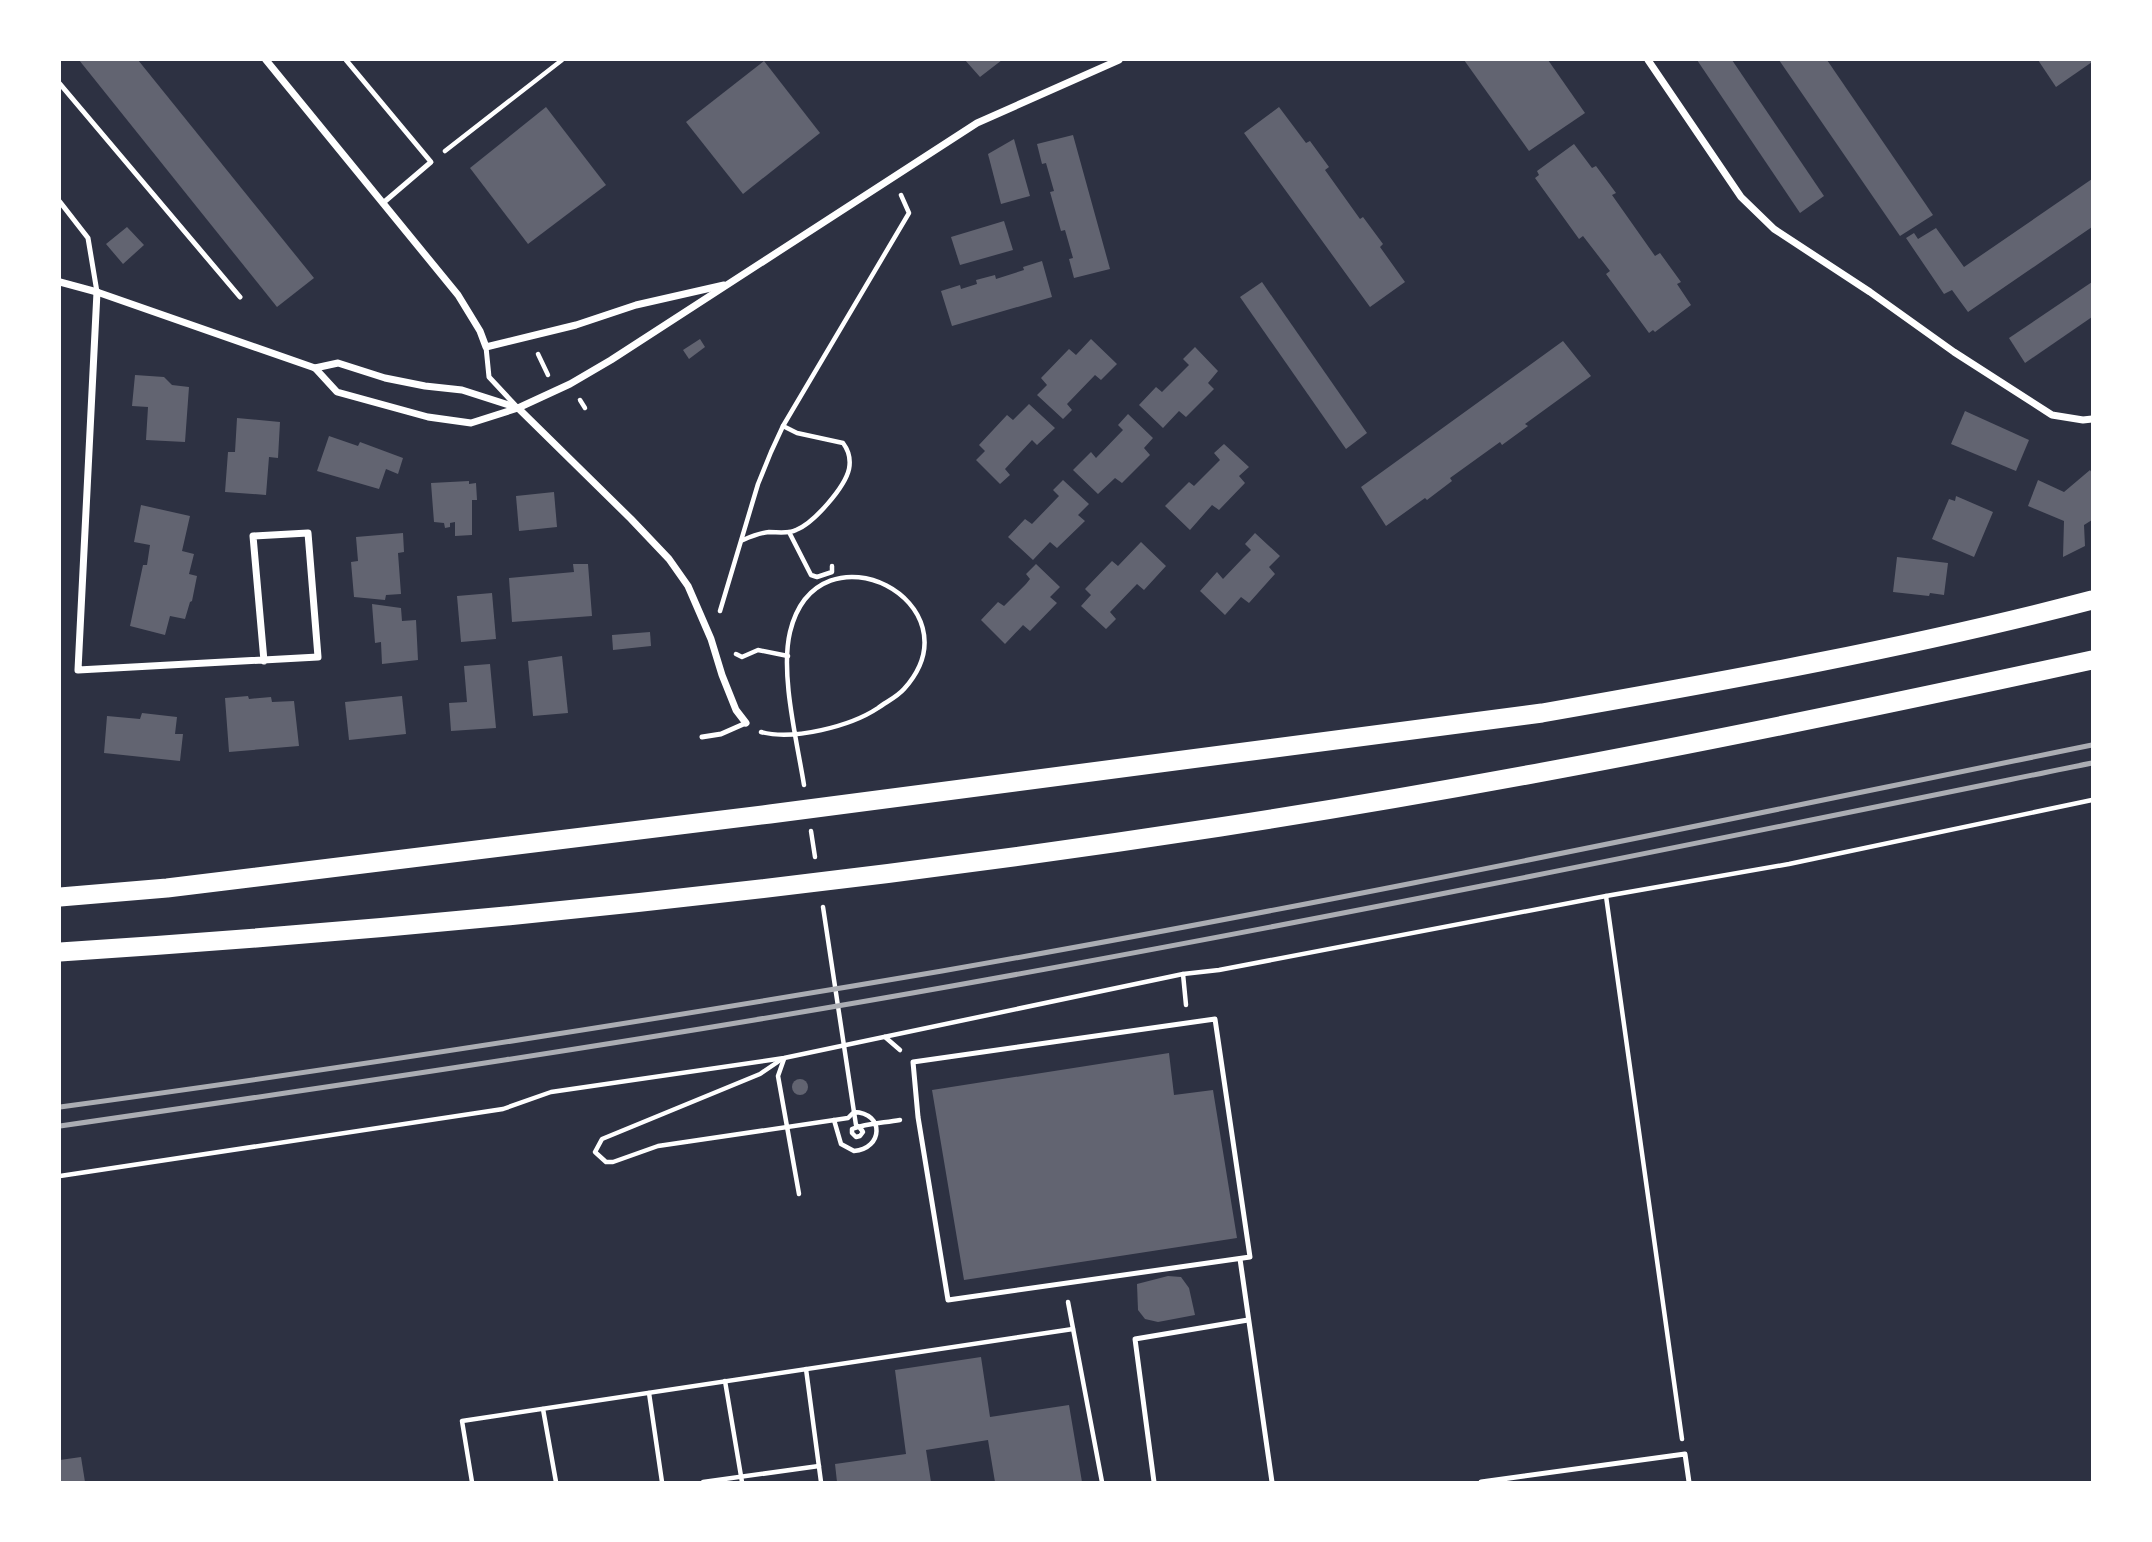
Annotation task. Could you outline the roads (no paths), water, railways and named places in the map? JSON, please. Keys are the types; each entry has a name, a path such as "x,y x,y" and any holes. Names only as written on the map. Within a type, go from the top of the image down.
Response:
{"highway":[{"path":"60,897 167,888 770,814 1529,715 1665,692 1899,645 2092,600"},
{"path":"60,952 497,919 785,887 1223,827 1647,753 2092,660"}],"street":[{"path":"266,60 458,295 480,331 486,347 636,305 731,283"},
{"path":"60,282 97,292 315,368 337,392 428,416 471,423 518,408 556,391 611,360 977,122 1119,60"},
{"path":"1648,60 1741,197 1774,229 2052,415 2092,419"},
{"path":"97,292 78,670 264,661 318,657 308,533 253,536 264,661"},
{"path":"315,368 338,363 385,378 462,390 518,408 668,559 688,586 711,639 736,710 746,723"}],"lane":[{"path":"346,60 430,162 383,203"},
{"path":"60,84 240,297"},
{"path":"60,202 88,238 97,292"},
{"path":"486,347 489,377 518,408"},
{"path":"702,737 721,734 746,723"},
{"path":"1215,1019 1250,1257 1240,1259 948,1300 918,1117 913,1062 1215,1019"},
{"path":"1240,1259 1272,1482"},
{"path":"1154,1482 1135,1339 1248,1320"},
{"path":"1481,1482 1685,1454 1689,1482"}],"railway":[{"path":"60,1107 501,1043 942,971 1374,891 2092,745"},
{"path":"60,1126 618,1042 952,986 1380,906 2092,763"}]}
